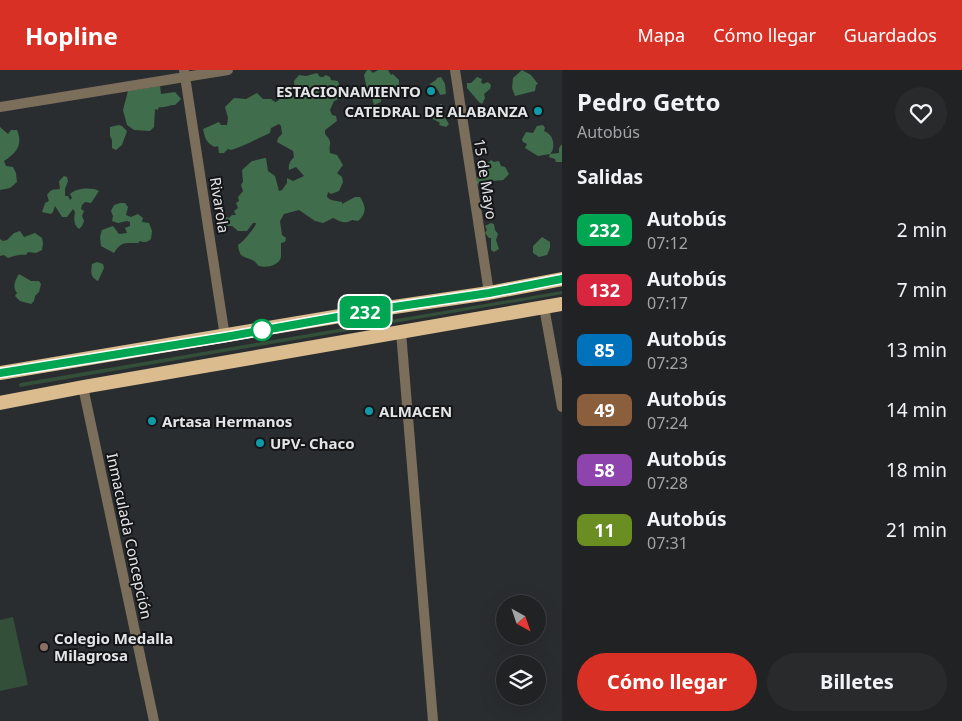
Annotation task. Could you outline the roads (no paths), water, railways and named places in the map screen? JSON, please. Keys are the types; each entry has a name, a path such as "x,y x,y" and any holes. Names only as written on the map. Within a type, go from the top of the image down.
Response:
{"highway":[{"path":"0,373 225,337 394,307 489,293 562,279"},
{"path":"0,403 562,304"}],"street":[{"path":"0,108 184,74 228,70"},
{"name":"15 de Mayo","path":"455,70 489,293"},
{"name":"Rivarola","path":"184,74 225,337"},
{"path":"544,307 562,407"},
{"path":"401,332 434,721"},
{"name":"Inmaculada Concepción","path":"83,387 154,721"}],"place":[{"name":"ESTACIONAMIENTO","path":"431,91"},
{"name":"CATEDRAL DE ALABANZA","path":"538,111"},
{"name":"ALMACEN","path":"369,411"},
{"name":"Artasa Hermanos","path":"152,421"},
{"name":"UPV- Chaco","path":"260,443"},
{"name":"Colegio Medalla Milagrosa","path":"44,647"}]}
